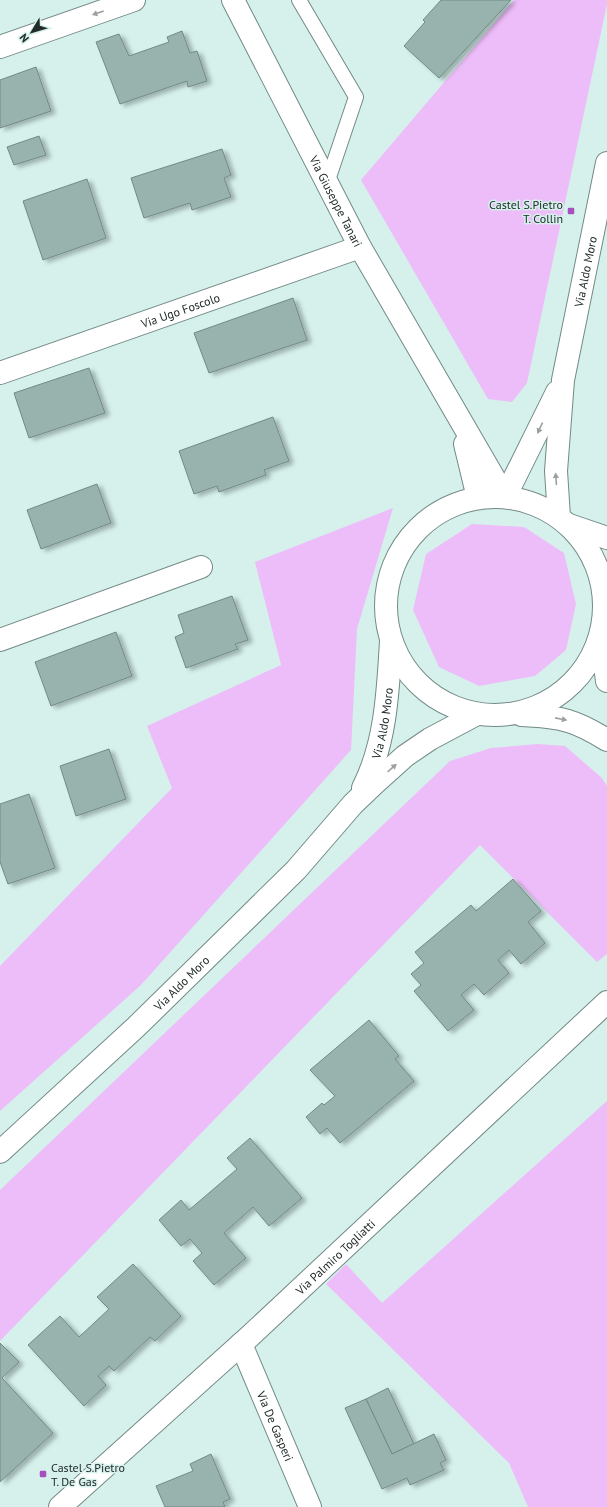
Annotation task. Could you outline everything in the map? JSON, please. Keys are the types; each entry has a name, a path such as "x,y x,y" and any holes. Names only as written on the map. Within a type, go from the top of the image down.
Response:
{"street":[{"path":"0,47 134,0"},
{"name":"Via Giuseppe Tanari","path":"233,0 360,247 505,497"},
{"name":"Via Aldo Moro","path":"564,521 556,471 563,380 607,164"},
{"name":"Via Ugo Foscolo","path":"0,373 360,247"},
{"name":"Via Aldo Moro","path":"505,497 563,380"},
{"name":"Via Giuseppe Tanari","path":"447,398 462,433 469,455 478,498"},
{"path":"607,538 564,521 533,504 505,497 478,498 452,505 429,519 410,537 396,560 388,585 386,612 391,638 404,665 423,688 448,704 477,714 509,714 567,720 589,729 607,740"},
{"path":"564,521 585,544 597,567 603,591 607,681"},
{"path":"0,640 201,567"},
{"path":"509,714 540,706 567,688 588,663 604,620"},
{"name":"Via Aldo Moro","path":"0,1152 136,1027 296,870 353,804 364,788 375,762 383,730 387,701 391,638"},
{"name":"Via Aldo Moro","path":"353,804 405,756 430,739 477,714"},
{"name":"Via Palmiro Togliatti","path":"60,1507 241,1344 607,1002"},
{"name":"Via De Gasperi","path":"241,1344 310,1507"}],"lane":[{"path":"299,0 356,98 327,183"}],"shaded area":[{"path":"514,0 607,0 607,4 527,383 512,402 488,399 361,180"},
{"path":"393,508 357,629 351,750 141,985 0,1111 0,966 172,788 147,726 281,665 255,562"},
{"path":"472,524 524,527 564,553 576,604 566,650 535,676 479,686 439,667 413,610 426,554"},
{"path":"538,744 565,746 602,778 607,786 607,954 597,962 480,845 0,1341 0,1190 450,761 491,748"},
{"path":"607,1101 607,1507 528,1507 509,1463 326,1284 346,1264 382,1303"}],"building":[{"path":"441,0 511,0 439,78 404,46 425,22 423,20"},
{"path":"182,31 190,53 197,51 207,81 188,87 187,81 120,104 96,42 119,34 129,56 169,42 167,37"},
{"path":"36,67 51,111 0,128 0,80"},
{"path":"39,136 46,155 14,165 7,147"},
{"path":"222,149 231,175 224,178 231,197 192,210 190,203 144,218 131,178"},
{"path":"87,179 106,238 43,260 23,201"},
{"path":"293,298 307,340 209,373 194,333"},
{"path":"89,368 105,413 29,438 14,393"},
{"path":"273,417 289,461 264,470 266,475 219,492 217,486 194,494 179,451"},
{"path":"97,484 111,523 41,549 27,510"},
{"path":"232,596 248,640 235,644 238,649 186,668 175,637 184,633 178,615"},
{"path":"116,632 132,676 51,706 35,662"},
{"path":"109,749 126,799 76,816 60,766"},
{"path":"29,794 55,868 8,884 0,862 0,804"},
{"path":"513,879 541,911 528,922 545,943 521,964 509,950 498,960 509,973 484,995 474,984 461,995 474,1010 448,1031 414,991 421,985 411,974 424,963 415,952 471,905 476,911"},
{"path":"369,1020 399,1056 395,1059 414,1081 340,1143 327,1128 320,1134 306,1117 322,1103 324,1105 335,1096 310,1070"},
{"path":"250,1138 302,1198 269,1226 253,1207 224,1233 246,1258 214,1285 193,1261 202,1253 190,1239 181,1246 159,1220 181,1200 189,1210 237,1169 227,1158"},
{"path":"133,1264 181,1316 155,1341 150,1337 114,1371 109,1366 98,1376 106,1385 84,1406 28,1345 60,1316 79,1337 109,1309 97,1297"},
{"path":"0,1343 19,1362 2,1378 53,1433 0,1482"},
{"path":"388,1388 414,1444 392,1454 366,1399"},
{"path":"366,1399 392,1454 434,1434 446,1460 440,1463 444,1470 410,1485 407,1478 382,1489 345,1408"},
{"path":"211,1454 230,1499 223,1502 225,1507 165,1507 156,1486 193,1471 190,1464"}],"place":[{"name":"Castel S.Pietro T. Collin","path":"571,211"},
{"name":"Castel S.Pietro T. De Gas","path":"43,1474"}]}
